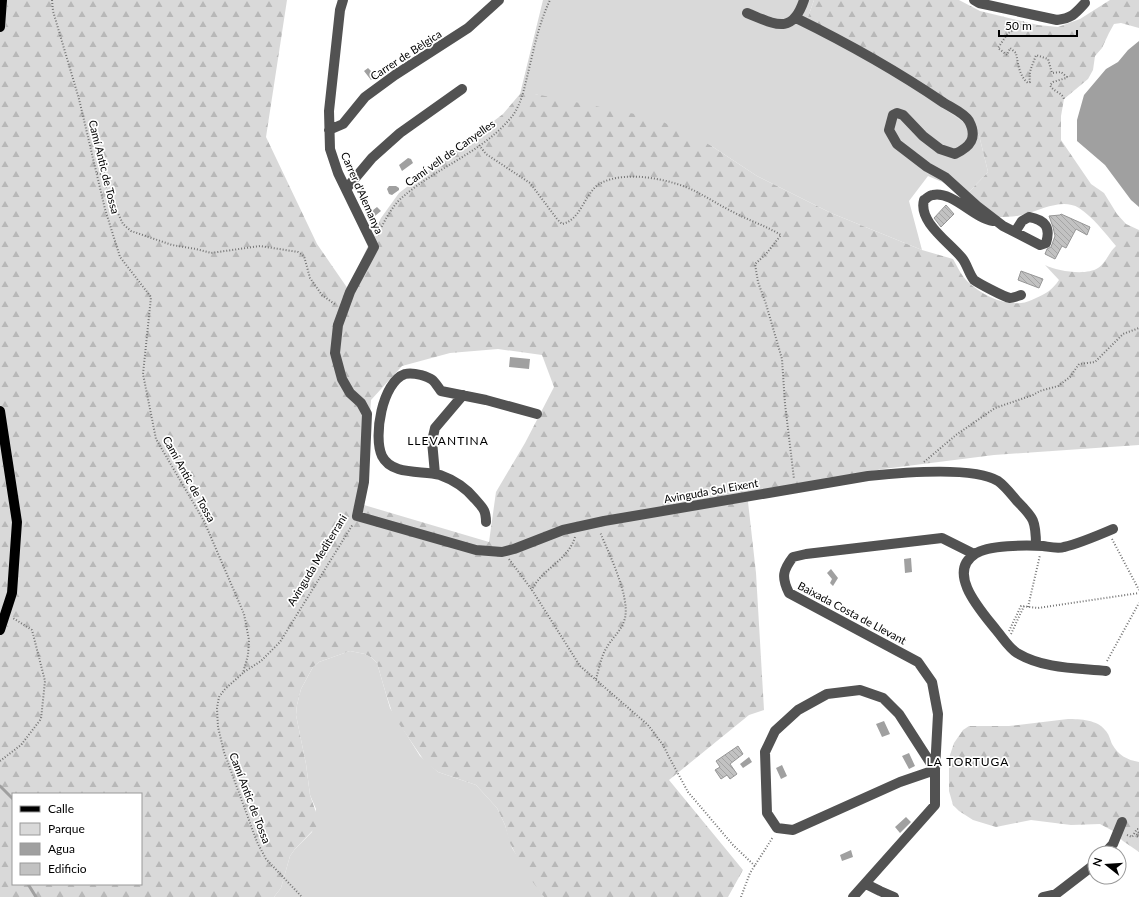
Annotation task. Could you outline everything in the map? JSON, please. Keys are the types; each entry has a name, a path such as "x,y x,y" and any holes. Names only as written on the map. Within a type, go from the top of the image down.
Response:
{"main road":[{"path":"0,27 2,0"},
{"path":"0,411 17,522 12,593 0,630"}],"street":[{"name":"Carrer d'Alemanya","path":"343,0 340,10 329,111 330,149 338,173 374,248 350,292 343,310 338,324 335,353 342,379 350,394 360,403 367,414"},
{"name":"Carrer de Bèlgica","path":"329,130 343,124 365,97 395,75 468,28 499,0"},
{"path":"747,13 777,24 788,24 796,18 804,0"},
{"path":"974,0 1057,20 1068,18 1077,12 1085,3"},
{"path":"796,18 842,40 922,87 966,117 972,128 973,134 971,143 964,150 955,154 940,149 923,136 903,115 897,113 893,114 890,130 897,144 927,167 945,177 977,206 1015,232"},
{"path":"346,189 372,158 400,133 462,89"},
{"path":"1001,223 978,216 958,202 943,195 932,195 924,200 922,206 925,217 963,259 974,280 1010,298 1021,295"},
{"path":"486,522 486,512 468,491 455,482 435,474 399,469 385,461 379,450 380,413 387,393 394,382 406,374 417,374 433,379 442,391 486,400 537,414"},
{"path":"435,474 432,441 435,428 463,395"},
{"path":"367,414 380,413"},
{"name":"Avinguda Mediterrani","path":"357,516 364,482 367,414"},
{"name":"Avinguda Sol Eixent","path":"357,516 476,550 505,551 574,527 597,522 796,488 868,476 913,472 969,473 998,481 1032,516 1036,530 1036,546"},
{"path":"1106,671 1050,665 1032,660 1016,652 969,594 964,578 964,565 974,554 987,548 1036,546 1064,548 1110,530"},
{"name":"Baixada Costa de Llevant","path":"935,770 938,714 932,682 918,662 789,593 785,586 785,568 793,557 806,554 942,538 974,554"},
{"path":"854,897 935,805 935,770 899,714 883,698 860,690 827,694 798,710 775,731 765,752 768,813 777,828 793,830 900,782 935,770"},
{"path":"1112,845 1122,822"},
{"path":"1043,897 1056,895 1087,870"},
{"path":"866,884 894,897"}],"path":[{"name":"Camí Antic de Tossa","path":"52,0 53,11 79,99 105,209 120,257 151,297 143,374 156,439 204,521 244,614 249,640 248,655 243,673 225,689 219,697 217,708 218,727 224,752 257,842 266,858 302,897"},
{"name":"Camí vell de Canyelles","path":"374,248 382,226 393,208 404,195 479,145 509,121 522,97 543,13 550,0"},
{"path":"1028,14 1023,24 1008,33 998,48 1007,55 1010,48 1016,53 1018,66 1023,79 1028,83 1030,82 1028,74 1036,55 1048,59 1052,73 1061,72 1067,77 1053,82 1050,85 1054,91 1060,93 1064,99"},
{"path":"479,145 486,154 530,184 562,224 568,223 592,190 598,185 608,179 617,177 637,177 664,180 693,190 722,207 766,226 781,235 766,254 754,264 758,282 782,359 785,404 796,488"},
{"path":"97,173 101,174 123,224 131,230 172,245 211,253 260,246 298,252 304,256 310,278 322,295 343,310"},
{"path":"913,472 956,435 995,408 1033,395 1040,391 1058,386 1070,377 1079,364 1095,362 1123,334 1139,328"},
{"name":"Avinguda Mediterrani","path":"243,673 261,661 280,642 357,516"},
{"path":"596,679 606,648 618,633 625,618 625,601 621,587 597,522"},
{"path":"532,590 538,580 566,553 574,541 574,527"},
{"path":"1110,530 1139,590"},
{"path":"505,551 508,558 532,590 580,666 648,725 663,745 688,792 733,845 755,866"},
{"path":"1028,606 1040,556"},
{"path":"1009,634 1021,606 1038,608 1139,593"},
{"path":"1109,658 1139,603"},
{"path":"0,761 20,745 41,719 45,681 32,630 6,613"},
{"path":"741,897 750,873 770,842 777,828"},
{"path":"1123,833 1132,837 1137,829 1139,830"},
{"path":"1139,830 1136,836 1139,836"}],"green space":[{"path":"0,0 287,0 266,137 317,244 348,289 381,218 399,193 503,114 520,94 535,94 655,118 710,145 757,176 831,213 922,250 953,259 964,277 974,287 986,295 1000,301 1014,303 1025,302 1036,298 1049,291 1059,280 1045,265 1072,272 1086,272 1101,266 1116,246 1089,216 1079,208 1072,205 1059,204 1019,216 997,217 968,193 988,172 979,135 972,128 893,73 806,23 814,0 959,0 980,11 1038,25 1058,27 1080,19 1110,0 1139,0 1139,28 1121,23 1114,24 1102,48 1095,56 1093,70 1088,79 1064,99 1061,116 1061,140 1091,184 1104,193 1117,214 1126,224 1139,230 1139,445 994,455 883,469 747,493 756,573 764,710 749,715 669,780 743,870 728,897 544,897 523,869 509,841 505,825 497,808 476,785 438,772 425,762 393,715 377,663 365,654 350,651 319,662 313,667 301,689 296,715 306,764 310,795 318,818 317,826 290,856 281,888 274,897 0,897","holes":["498,349 542,355 554,387 525,443 496,492 489,542 364,505 371,400 402,366 450,353"]},
{"path":"543,0 814,0 806,23 893,73 972,128 979,135 988,172 968,193 928,176 909,201 922,250 831,213 757,176 710,145 535,94 520,94"},
{"path":"350,651 365,654 377,663 390,708 420,756 438,772 476,785 497,808 505,825 512,848 544,897 274,897 281,888 290,856 312,832 316,809 310,795 306,764 296,715 301,689 313,667 319,662"},
{"path":"1068,719 1083,720 1098,724 1106,732 1114,748 1120,754 1131,760 1139,762 1139,852 1123,841 1113,831 1100,824 1071,825 1031,820 996,827 973,820 953,805 949,791 949,758 954,743 963,730 969,726 1009,726"}],"water":[{"path":"1139,41 1139,207 1131,200 1105,165 1077,141 1077,120 1084,95 1106,69 1118,62 1128,50"},
{"path":"368,68 376,76 371,80 364,71"},
{"path":"408,158 411,159 413,163 402,171 399,165"},
{"path":"389,186 396,186 399,190 392,195 389,194 387,189"},
{"path":"377,207 381,211 370,220 368,214"},
{"path":"510,357 530,359 529,369 509,367"},
{"path":"911,558 912,572 905,573 904,559"},
{"path":"831,569 838,578 833,586 830,583 832,579 827,573"},
{"path":"884,721 890,734 882,737 876,724"},
{"path":"909,753 915,766 909,769 902,756"},
{"path":"749,757 752,762 743,768 740,764"},
{"path":"782,765 787,776 781,779 776,768"},
{"path":"906,817 911,822 900,833 895,827"},
{"path":"851,850 853,857 842,861 840,855"}],"building":[{"path":"946,205 954,214 941,227 934,218"},
{"path":"1061,214 1090,227 1087,235 1076,229 1066,248 1062,246 1055,259 1045,254 1047,249 1051,247 1055,236 1049,216"},
{"path":"1021,271 1043,279 1039,288 1018,280"},
{"path":"738,746 743,754 730,764 737,774 730,779 727,775 721,779 715,770 720,767 716,761"}],"waterway":[{"path":"0,786 12,798"},
{"path":"29,885 36,897"}],"district":[{"name":"LLEVANTINA","path":"448,441"},
{"name":"LA TORTUGA","path":"968,762"}]}
